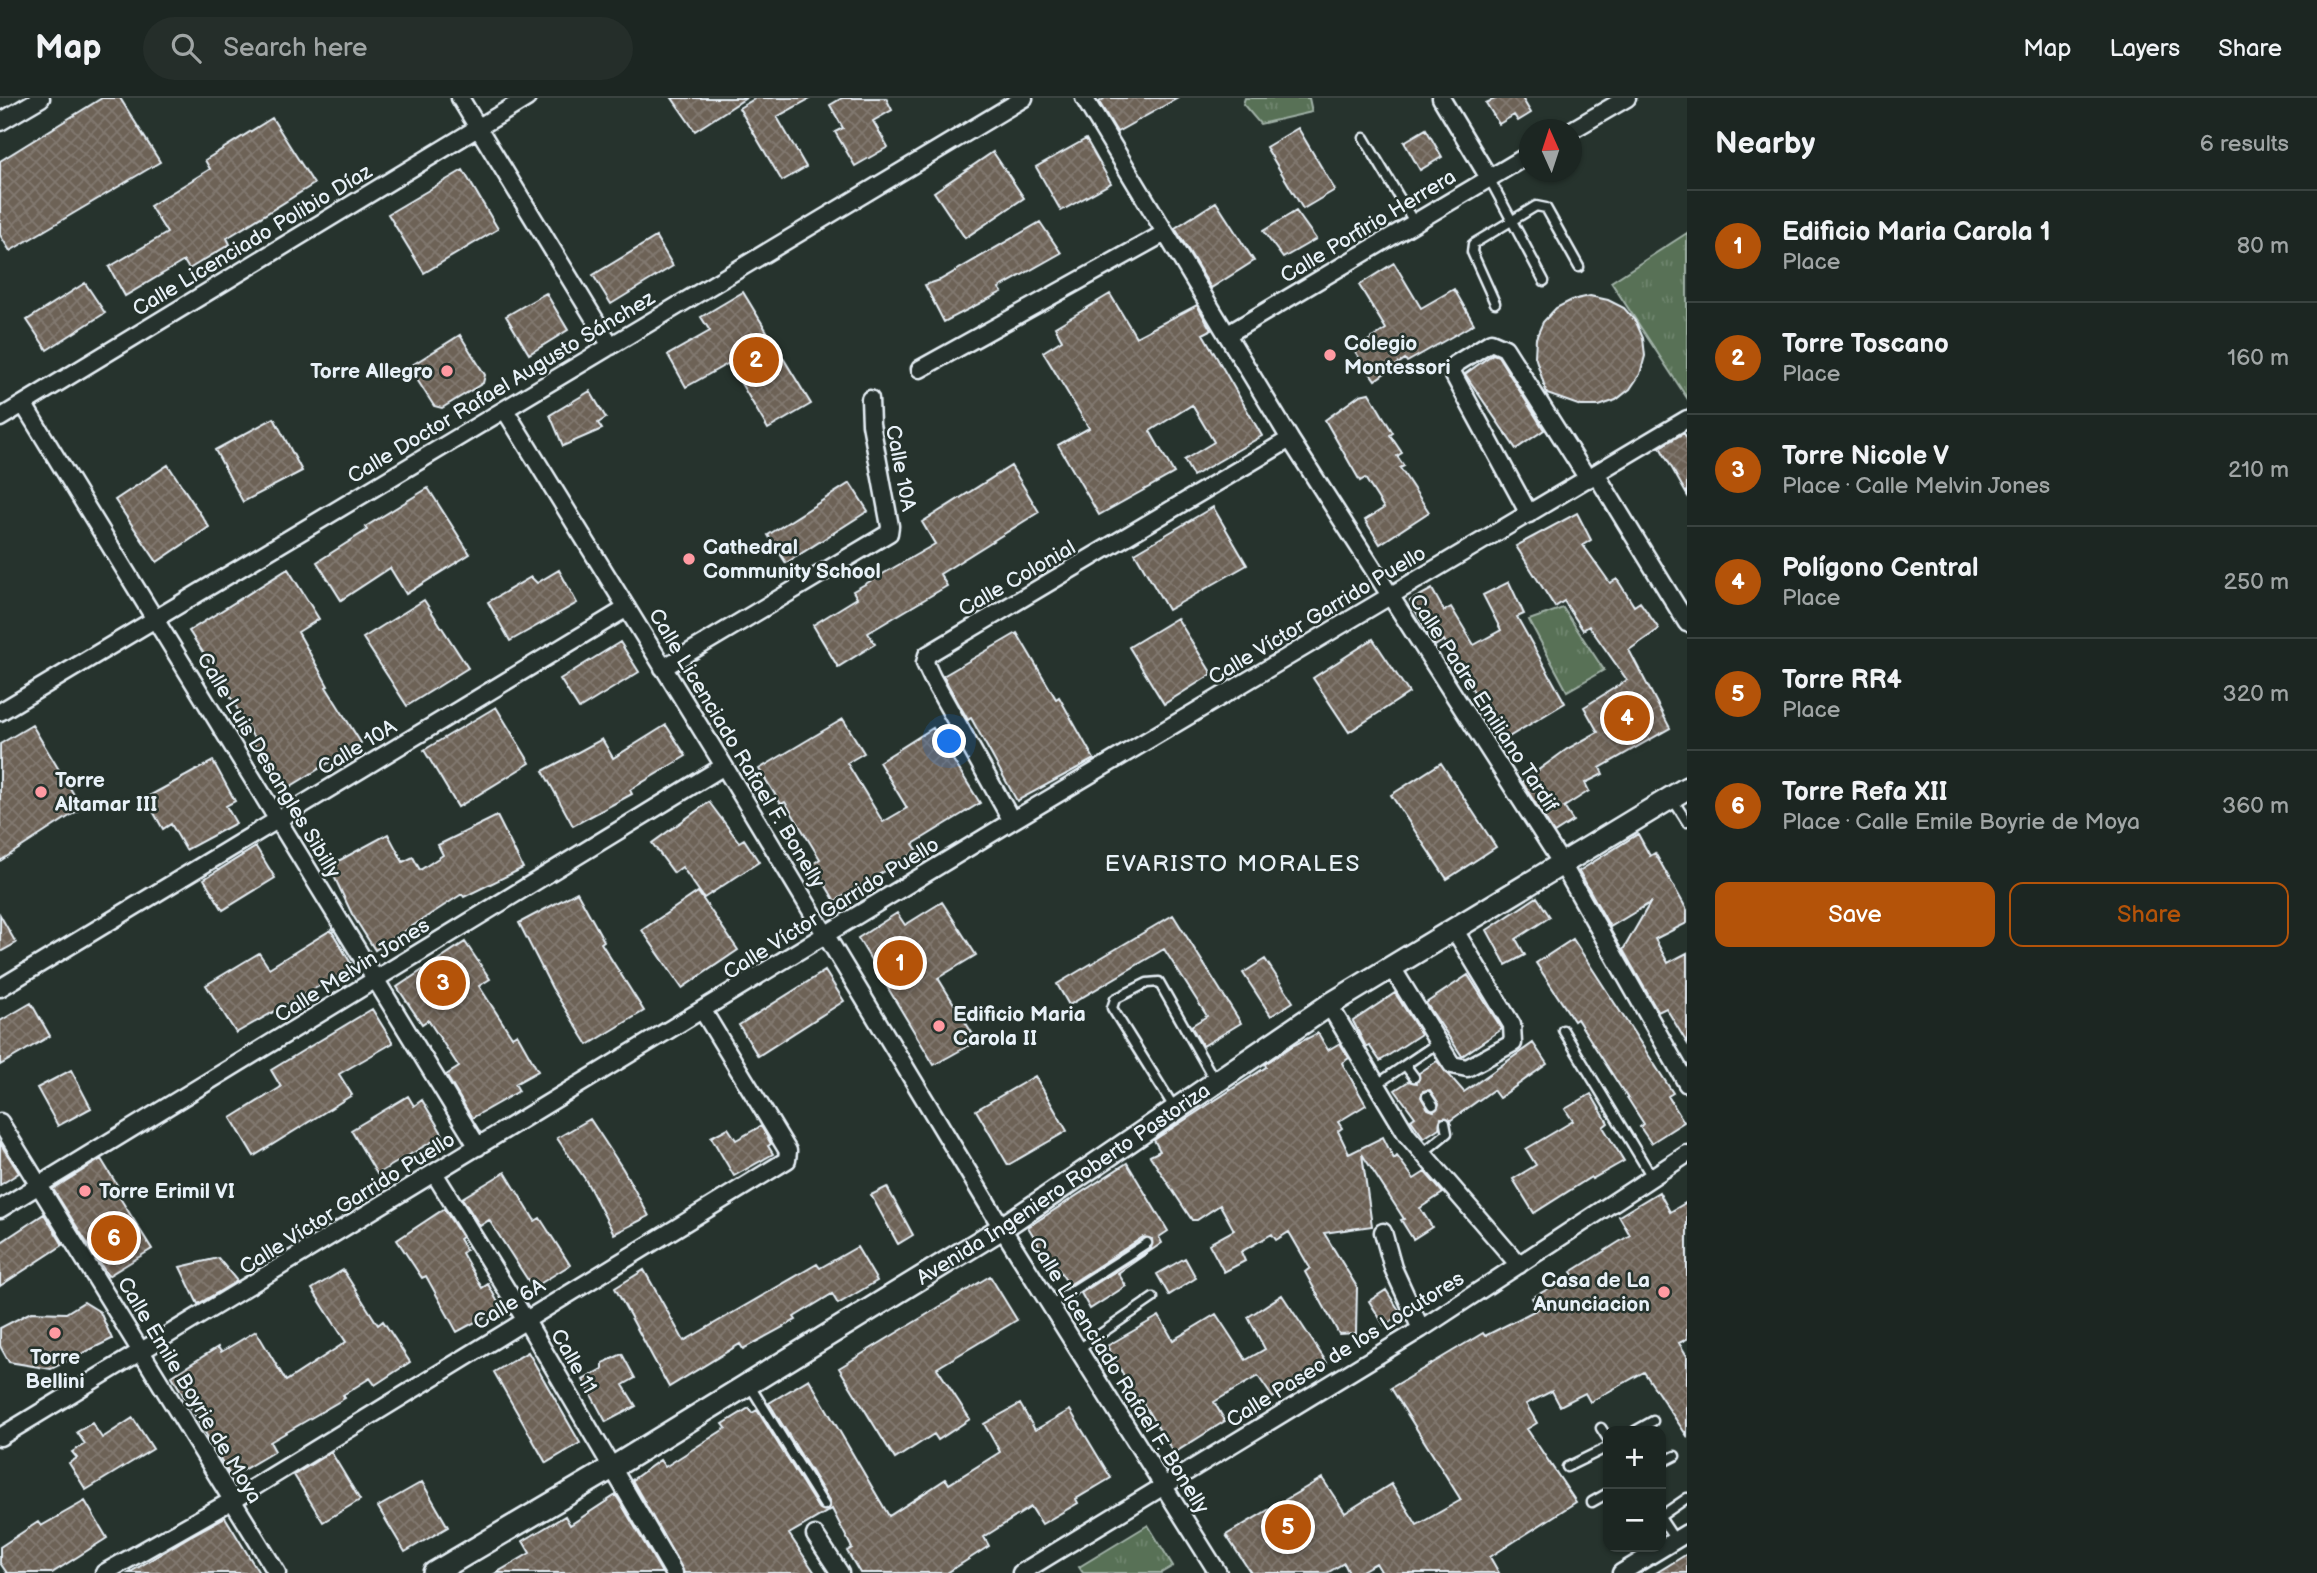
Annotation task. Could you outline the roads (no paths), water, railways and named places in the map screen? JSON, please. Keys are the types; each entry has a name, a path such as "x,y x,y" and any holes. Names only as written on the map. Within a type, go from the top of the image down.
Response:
{"street":[{"path":"0,122 41,98"},
{"path":"460,98 611,346"},
{"name":"Calle Licenciado Polibio Díaz","path":"0,418 527,98"},
{"name":"Calle Doctor Rafael Augusto Sánchez","path":"0,712 1024,98"},
{"name":"Calle Padre Emiliano Tardif","path":"1084,98 1290,439 1562,864 1687,1084"},
{"path":"1441,98 1489,178"},
{"path":"1582,124 1627,98"},
{"name":"Calle Porfirio Herrera","path":"1228,334 1519,160"},
{"path":"920,369 1165,233"},
{"path":"1529,514 1452,372 1454,365 1491,342 1505,348 1687,623"},
{"name":"Calle 10A","path":"663,668 889,533 890,526 871,424 870,399"},
{"name":"Calle Luis Desangles Sibilly","path":"24,405 478,1147"},
{"name":"Calle Licenciado Rafael F. Bonelly","path":"505,410 724,766 1002,1228 1218,1573"},
{"name":"Calle Víctor Garrido Puello","path":"0,1437 1012,821 1687,419"},
{"name":"Calle Colonial","path":"1012,821 932,678 925,663 927,655 1290,439"},
{"name":"Calle 10A","path":"0,988 276,818 627,608"},
{"name":"Calle Melvin Jones","path":"0,1209 724,766"},
{"name":"Avenida Ingeniero Roberto Pastoriza","path":"434,1573 612,1468 1002,1228 1217,1084 1329,1005 1679,792"},
{"path":"1391,966 1452,1065 1467,1068 1513,1043 1515,1037 1512,1025 1454,929"},
{"path":"1329,1005 1406,1135 1519,1265"},
{"name":"Calle 6A","path":"104,1573 233,1500 787,1160 788,1151 703,1011"},
{"name":"Calle Emile Boyrie de Moya","path":"0,1122 276,1573"},
{"name":"Calle Paseo de los Locutores","path":"1021,1573 1421,1329 1687,1154"},
{"name":"Calle 11","path":"434,1174 525,1319 674,1573"},
{"path":"1383,1232 1393,1268 1421,1329"},
{"path":"815,1535 840,1573"},
{"path":"1621,1573 1681,1536"}],"lane":[{"path":"1364,138 1414,222"},
{"path":"1489,178 1544,281"},
{"path":"1495,303 1472,252 1473,244 1511,218 1536,206 1546,208 1578,267"},
{"path":"1679,792 1687,822"},
{"path":"1177,1111 1112,1008 1115,999 1147,983 1160,982 1217,1084"},
{"path":"1563,1030 1652,1177"},
{"path":"1376,1085 1439,1042"},
{"path":"1405,1065 1414,1077"},
{"path":"1427,1096 1433,1105"},
{"path":"1423,1152 1447,1133 1446,1123"},
{"path":"1050,1305 1147,1243"},
{"path":"1077,1350 1153,1298"},
{"path":"748,1384 824,1505"},
{"path":"1644,1426 1653,1421"},
{"path":"1567,1467 1603,1449"},
{"path":"1666,1460 1675,1456"},
{"path":"1592,1502 1603,1496"},
{"path":"1666,1513 1687,1498"},
{"path":"1666,1522 1681,1536"}],"place":[{"name":"Colegio Montessori","path":"1330,355"},
{"name":"Torre Toscano","path":"756,360"},
{"name":"Torre Allegro","path":"447,371"},
{"name":"Cathedral Community School","path":"689,559"},
{"name":"Polígono Central","path":"1627,718"},
{"name":"Torre Altamar III","path":"41,792"},
{"name":"Edificio Maria Carola 1","path":"900,963"},
{"name":"Torre Nicole V","path":"443,983"},
{"name":"Edificio Maria Carola II","path":"939,1026"},
{"name":"Torre Erimil VI","path":"85,1191"},
{"name":"Torre Refa XII","path":"114,1238"},
{"name":"Casa de La Anunciacion","path":"1664,1292"},
{"name":"Torre Bellini","path":"55,1333"},
{"name":"Torre RR4","path":"1288,1527"}],"district":[{"name":"EVARISTO MORALES","path":"1233,863"}]}
